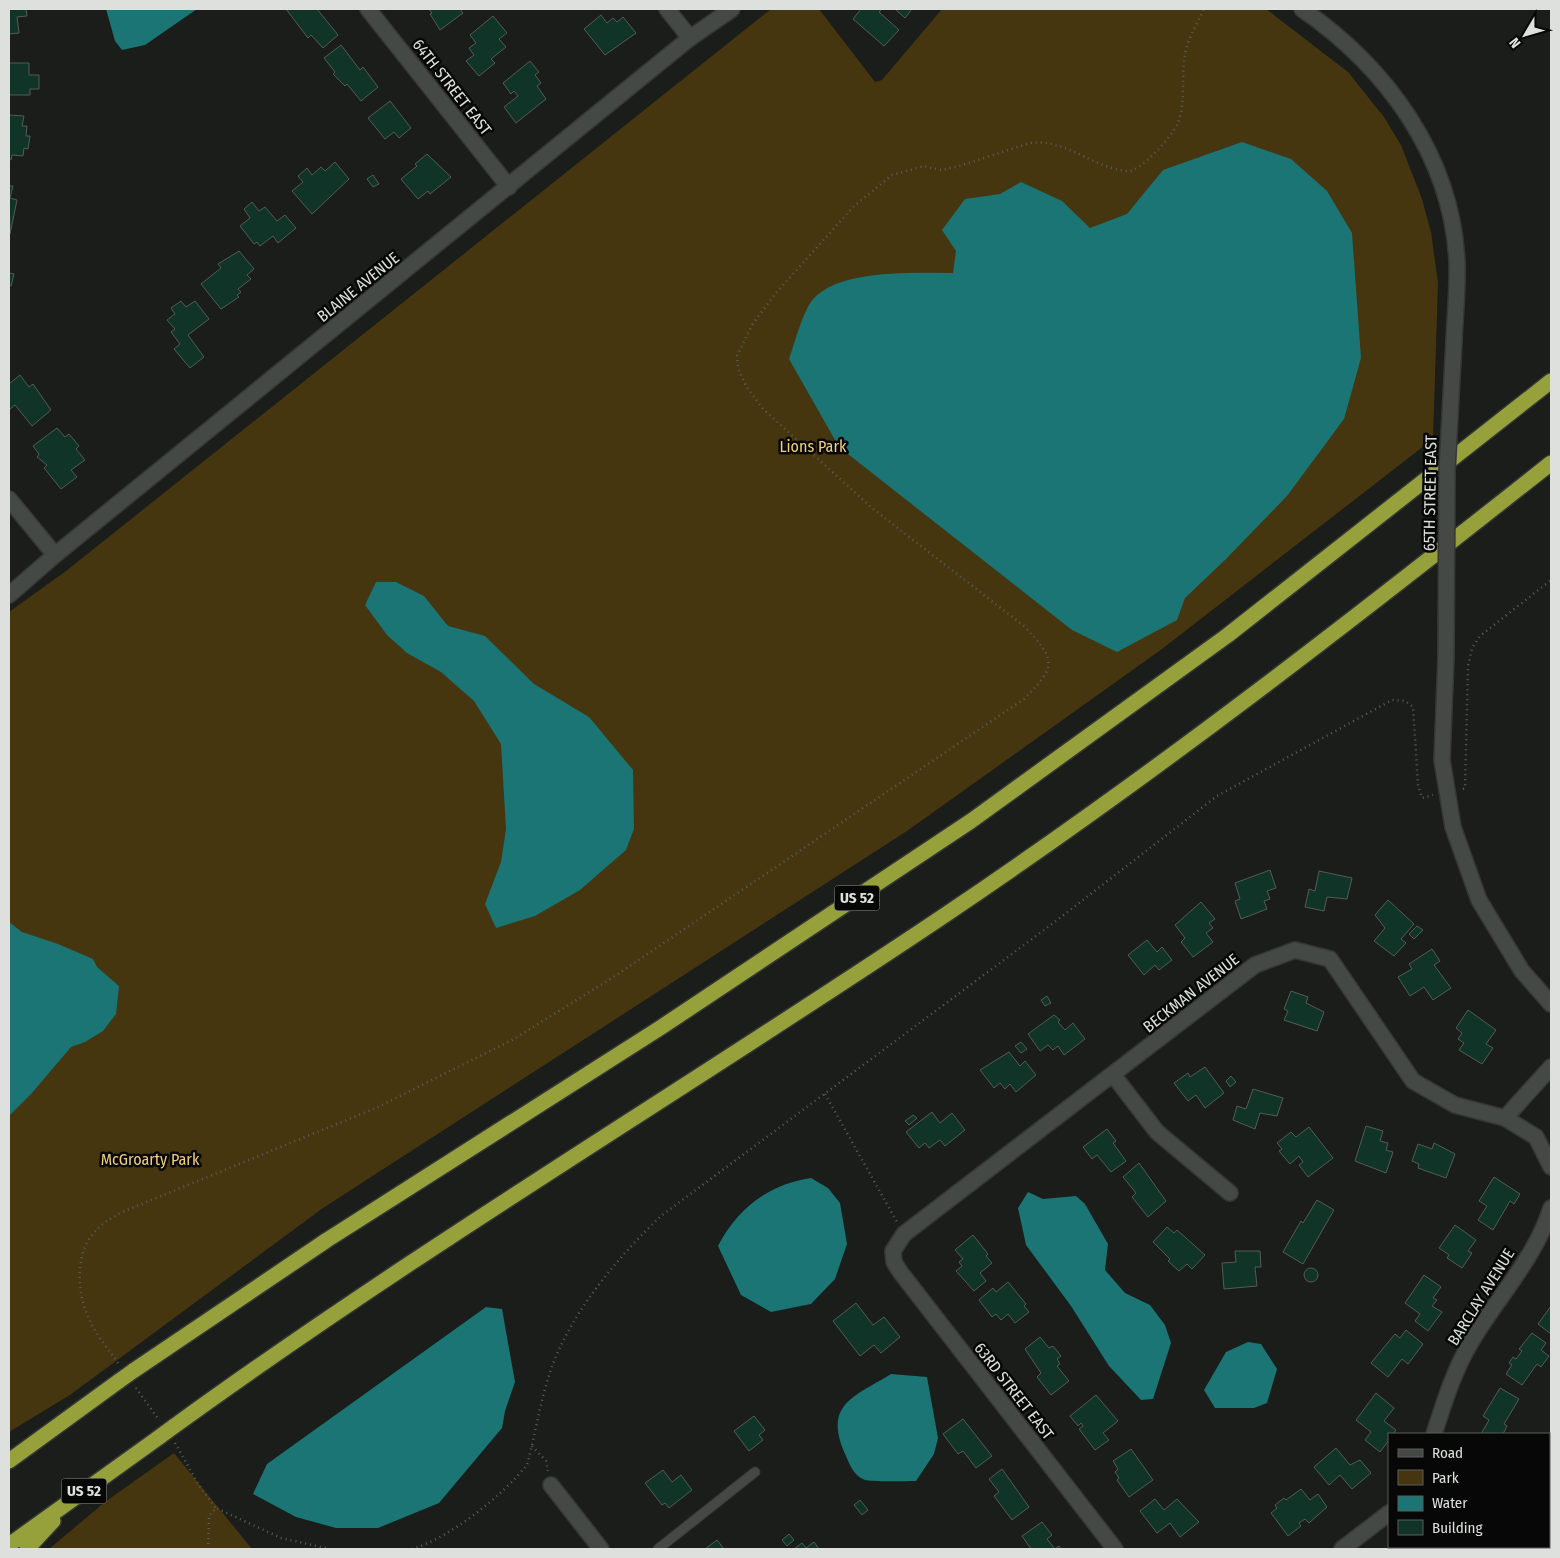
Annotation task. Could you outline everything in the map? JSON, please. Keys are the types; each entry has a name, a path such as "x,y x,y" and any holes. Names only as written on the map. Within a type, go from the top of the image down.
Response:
{"highway":[{"name":"US 52","path":"13,1457 127,1376 327,1240 660,1028 972,822 1228,635 1551,381"},
{"name":"US 52","path":"9,1545 167,1433 292,1341 937,920 1079,823 1364,612 1551,463"},
{"path":"27,1549 76,1497"}],"street":[{"name":"64TH STREET EAST","path":"368,9 508,187"},
{"path":"667,9 690,38"},
{"name":"BLAINE AVENUE","path":"9,595 55,555 690,38 732,9"},
{"name":"65TH STREET EAST","path":"1302,9 1352,49 1382,78 1411,118 1432,156 1450,214 1456,261 1447,471 1446,657 1442,760 1453,827 1479,900 1522,971 1551,1004"},
{"path":"9,499 55,555"},
{"name":"BECKMAN AVENUE","path":"893,1251 904,1234 1114,1076 1255,965 1295,950 1330,958 1413,1081 1455,1105 1505,1118"},
{"path":"1551,1067 1505,1118 1536,1137 1551,1168"},
{"path":"1114,1076 1157,1132 1230,1193"},
{"name":"BARCLAY AVENUE","path":"1434,1433 1445,1399 1470,1344 1544,1230 1551,1208"},
{"name":"63RD STREET EAST","path":"893,1251 894,1262 901,1273 1115,1549"},
{"path":"551,1485 601,1549"},
{"path":"1342,1549 1388,1514"}],"lane":[{"path":"658,1549 755,1472"}],"path":[{"path":"330,1549 314,1548 281,1538 216,1508 200,1487 185,1457 90,1321 82,1297 80,1265 89,1240 104,1223 122,1212 376,1108 514,1039 614,976 1016,705 1045,679 1050,662 1043,646 1024,626 872,508 763,409 746,386 738,368 737,356 752,325 775,294 854,206 892,175 924,166 941,170 1030,143 1044,141 1121,170 1129,172 1142,166 1178,123 1185,55 1189,38 1204,9"},
{"path":"412,1549 429,1544 456,1528 515,1480 527,1465 549,1376 558,1352 611,1268 634,1241 661,1216 825,1094 1217,796 1392,700 1405,701 1414,707 1418,785 1422,798 1465,788 1468,666 1472,648 1480,636 1551,580"},
{"path":"825,1094 904,1234"},
{"path":"532,1446 546,1461 551,1485"},
{"path":"208,1549 209,1516 216,1508"}],"green space":[{"name":"Lions Park","path":"771,9 819,9 875,82 882,80 942,9 1266,9 1348,72 1384,117 1401,145 1422,199 1431,232 1438,283 1433,439 1162,649 907,831 323,1208 70,1395 9,1432 9,612 66,571"},
{"path":"174,1453 252,1549 49,1549 105,1502"}],"water":[{"path":"106,9 197,9 145,45 122,50 115,41"},
{"path":"1242,142 1291,159 1327,191 1352,233 1361,358 1344,419 1287,496 1185,598 1177,620 1117,652 1072,630 839,447 789,359 809,305 820,293 835,284 875,275 953,273 956,251 942,230 965,199 1000,194 1021,182 1062,201 1090,228 1127,214 1163,170"},
{"path":"376,582 396,582 424,596 448,626 485,636 534,684 589,717 633,770 634,829 626,850 580,890 535,916 496,928 485,904 501,862 506,829 501,744 474,701 441,672 407,653 387,635 365,605"},
{"path":"9,922 22,932 58,944 93,959 97,967 119,986 116,1014 103,1031 85,1042 71,1047 32,1093 9,1116"},
{"path":"811,1178 828,1188 840,1203 847,1244 835,1279 811,1304 771,1312 741,1295 718,1246 735,1221 756,1200 781,1186"},
{"path":"1028,1192 1043,1199 1076,1196 1085,1204 1108,1244 1105,1270 1125,1293 1150,1305 1165,1325 1171,1343 1153,1399 1141,1400 1109,1366 1071,1306 1026,1245 1018,1208"},
{"path":"486,1307 502,1309 515,1382 505,1411 502,1428 439,1503 378,1528 336,1528 296,1517 253,1494 267,1464"},
{"path":"1248,1342 1261,1344 1277,1369 1267,1403 1254,1408 1215,1408 1204,1390 1226,1352"},
{"path":"891,1374 927,1377 938,1438 934,1454 916,1481 874,1481 861,1478 850,1466 839,1437 838,1424 840,1413 846,1404 854,1396"}],"building":[{"path":"9,9 26,9 27,16 17,17 19,33 9,34"},
{"path":"286,9 317,9 338,35 323,48 311,35 308,38"},
{"path":"429,9 460,9 463,13 440,30"},
{"path":"861,9 882,9 879,12 899,30 884,46 853,19"},
{"path":"895,9 912,9 905,18"},
{"path":"601,15 607,23 613,18 617,22 623,17 636,33 605,55 584,29"},
{"path":"493,16 507,33 499,39 506,47 491,59 495,63 479,76 466,61 474,55 469,48 476,43 470,35"},
{"path":"341,45 360,70 363,67 378,87 361,101 347,84 345,86 333,74 335,72 324,58"},
{"path":"530,61 539,72 535,75 541,83 537,86 546,99 516,123 504,107 518,96 514,91 511,94 503,83"},
{"path":"9,63 29,63 29,75 39,75 39,89 30,89 30,95 9,95"},
{"path":"390,101 411,128 399,138 394,132 385,139 368,118"},
{"path":"9,115 24,116 22,126 27,126 26,136 30,136 28,149 24,148 23,156 12,155 11,160 9,159"},
{"path":"427,154 451,177 430,194 428,191 418,199 401,179 417,166 415,164"},
{"path":"335,162 349,179 312,214 292,191 303,182 298,176 307,168 312,175 321,167 325,171"},
{"path":"373,175 379,184 373,187 367,179"},
{"path":"9,186 13,186 10,198 17,200 10,234"},
{"path":"252,202 259,211 265,207 277,221 285,215 296,228 278,243 273,236 260,246 257,242 254,244 240,226 250,218 244,209"},
{"path":"239,251 254,269 247,275 251,279 238,289 241,292 237,295 239,297 221,309 201,284 221,268 218,264"},
{"path":"9,273 14,274 11,286 9,285"},
{"path":"181,301 186,307 195,301 209,319 188,335 204,357 190,368 174,349 180,344 171,332 175,329 167,320 175,314 171,308"},
{"path":"20,375 29,387 33,384 51,410 32,426 15,405 9,410 9,384"},
{"path":"57,428 65,437 69,434 79,446 76,449 85,460 71,470 77,477 61,489 44,468 47,465 37,457 39,454 33,446"},
{"path":"1270,870 1276,888 1267,891 1270,899 1264,901 1267,909 1241,919 1235,901 1240,899 1235,883"},
{"path":"1319,871 1352,878 1347,899 1327,897 1324,911 1305,907 1309,889 1315,891"},
{"path":"1388,900 1414,924 1401,939 1406,943 1394,956 1374,941 1385,928 1375,915"},
{"path":"1201,902 1215,919 1209,923 1213,928 1206,933 1213,942 1193,957 1181,942 1185,938 1175,925"},
{"path":"1417,926 1423,930 1414,939 1409,934"},
{"path":"1147,940 1157,952 1162,947 1172,960 1159,970 1155,965 1144,975 1128,955"},
{"path":"1432,949 1440,961 1434,965 1451,988 1433,1000 1424,987 1410,996 1398,977 1412,969 1409,964"},
{"path":"1291,991 1308,997 1306,1003 1324,1012 1317,1031 1284,1020 1288,1011 1284,1009"},
{"path":"1047,996 1051,1003 1045,1006 1041,1000"},
{"path":"1468,1010 1496,1030 1486,1044 1493,1048 1482,1064 1459,1050 1464,1043 1458,1039 1462,1033 1456,1028"},
{"path":"1054,1015 1060,1020 1058,1022 1065,1030 1073,1023 1085,1039 1064,1055 1058,1046 1053,1050 1048,1045 1040,1051 1028,1034"},
{"path":"1021,1042 1027,1049 1021,1053 1015,1046"},
{"path":"1009,1052 1020,1066 1025,1061 1036,1075 1016,1092 1010,1084 1005,1089 1000,1083 994,1088 980,1070"},
{"path":"1205,1067 1224,1093 1205,1108 1196,1095 1188,1101 1174,1083 1188,1073 1190,1077"},
{"path":"1231,1076 1236,1082 1230,1087 1226,1081"},
{"path":"1253,1089 1283,1098 1277,1116 1260,1113 1255,1129 1233,1120 1237,1106 1246,1109"},
{"path":"932,1112 940,1123 952,1113 965,1130 945,1146 940,1140 929,1148 925,1143 919,1148 906,1132"},
{"path":"913,1115 917,1118 909,1125 905,1121"},
{"path":"1366,1126 1383,1131 1380,1141 1388,1143 1386,1150 1393,1152 1386,1173 1355,1161"},
{"path":"1309,1127 1333,1158 1308,1177 1299,1165 1303,1162 1299,1156 1290,1164 1279,1151 1282,1149 1277,1143 1291,1132 1296,1137"},
{"path":"1107,1129 1116,1141 1113,1143 1126,1161 1111,1172 1097,1155 1092,1159 1083,1147"},
{"path":"1434,1143 1455,1154 1446,1178 1418,1168 1419,1164 1412,1161 1418,1144 1432,1149"},
{"path":"1139,1163 1166,1201 1148,1217 1132,1197 1136,1193 1123,1177"},
{"path":"1494,1177 1520,1194 1514,1204 1510,1201 1493,1230 1478,1220 1487,1206 1479,1201"},
{"path":"1317,1200 1334,1210 1303,1264 1283,1252 1301,1221 1303,1223"},
{"path":"1455,1225 1476,1240 1468,1251 1472,1253 1462,1268 1447,1258 1449,1255 1439,1248"},
{"path":"1167,1227 1174,1233 1177,1230 1205,1255 1192,1269 1187,1264 1179,1271 1168,1261 1170,1259 1153,1242"},
{"path":"973,1235 988,1254 986,1256 992,1263 980,1273 986,1281 974,1291 956,1271 962,1266 959,1262 963,1259 955,1250"},
{"path":"1235,1251 1260,1251 1261,1267 1255,1267 1257,1286 1224,1289 1222,1263 1236,1262"},
{"path":"1311,1268 1316,1270 1318,1275 1316,1280 1311,1282 1306,1280 1304,1275 1306,1270"},
{"path":"1424,1275 1441,1287 1433,1298 1437,1300 1432,1306 1442,1312 1428,1331 1415,1321 1420,1314 1405,1303"},
{"path":"1008,1282 1026,1304 1024,1306 1029,1312 1015,1323 1008,1314 1001,1320 996,1314 992,1317 979,1300 993,1288 996,1292"},
{"path":"856,1303 873,1325 884,1317 900,1337 881,1353 874,1345 860,1356 833,1321"},
{"path":"1551,1306 1551,1334 1538,1324"},
{"path":"1406,1330 1423,1344 1408,1364 1402,1359 1388,1377 1371,1363 1395,1334 1400,1338"},
{"path":"1532,1333 1546,1343 1541,1350 1549,1356 1541,1367 1537,1364 1522,1385 1506,1374 1512,1365 1509,1363 1513,1357 1516,1359 1522,1351 1519,1349"},
{"path":"1040,1337 1049,1348 1053,1346 1061,1356 1057,1359 1060,1364 1057,1366 1069,1381 1051,1395 1037,1377 1041,1373 1025,1349"},
{"path":"1500,1388 1519,1399 1504,1424 1507,1426 1504,1433 1482,1433 1489,1420 1483,1416"},
{"path":"1376,1393 1394,1408 1384,1421 1396,1430 1394,1433 1388,1433 1388,1441 1380,1452 1365,1440 1371,1432 1356,1420"},
{"path":"1096,1395 1118,1421 1103,1433 1109,1440 1095,1450 1079,1429 1083,1426 1081,1423 1078,1426 1070,1416"},
{"path":"754,1416 765,1430 759,1435 763,1440 749,1451 734,1431"},
{"path":"963,1419 992,1456 976,1468 963,1451 958,1454 943,1434"},
{"path":"1336,1448 1350,1465 1360,1460 1371,1473 1352,1489 1340,1475 1329,1485 1314,1467"},
{"path":"1131,1449 1153,1480 1129,1497 1117,1480 1119,1478 1115,1472 1118,1469 1113,1461"},
{"path":"1002,1469 1029,1507 1012,1520 994,1496 999,1492 989,1479"},
{"path":"663,1470 672,1482 681,1475 692,1490 669,1508 665,1503 662,1505 645,1483"},
{"path":"1301,1489 1310,1500 1318,1494 1327,1507 1309,1523 1305,1519 1299,1523 1301,1526 1288,1536 1271,1513 1277,1508 1275,1505 1284,1498 1286,1500"},
{"path":"1155,1499 1164,1510 1177,1499 1199,1522 1180,1537 1170,1523 1157,1533 1140,1511"},
{"path":"860,1500 868,1510 862,1515 854,1505"},
{"path":"1042,1522 1052,1535 1047,1539 1055,1549 1031,1549 1022,1536"},
{"path":"789,1534 794,1540 787,1546 782,1540"},
{"path":"717,1540 724,1549 705,1549"},
{"path":"814,1542 819,1549 794,1549 802,1543 806,1548"},
{"path":"1434,1548 1468,1548 1467,1549"}],"park label":[{"name":"McGroarty Park","path":"150,1159"}]}
